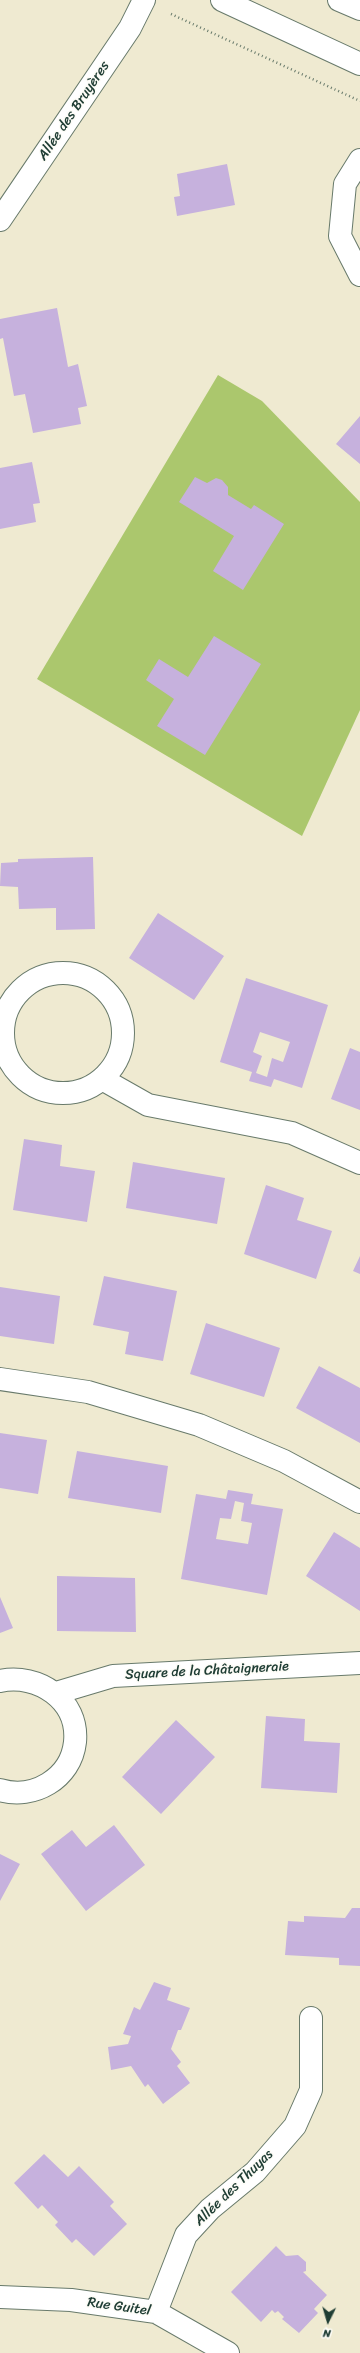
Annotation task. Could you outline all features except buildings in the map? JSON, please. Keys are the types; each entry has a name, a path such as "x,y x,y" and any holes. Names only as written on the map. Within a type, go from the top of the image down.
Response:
{"street":[{"name":"Allée des Bruyères","path":"0,220 130,28 144,0"},
{"path":"222,0 360,64"},
{"path":"339,0 360,10"},
{"path":"360,160 345,184 340,236 360,275"},
{"path":"56,973 75,974 93,981 108,993 118,1009 123,1027 122,1046 114,1064 102,1079 84,1089 64,1093 44,1090 26,1080 12,1065 4,1046 3,1026 8,1006 21,990 38,978 56,973"},
{"path":"102,1079 148,1105 292,1133 360,1163"},
{"path":"0,1379 88,1392 199,1425 284,1461 360,1502"},
{"name":"Square de la Châtaigneraie","path":"56,1693 113,1676 360,1663"},
{"path":"0,1681 20,1678 39,1683 56,1693 67,1708 74,1725 75,1742 70,1760 59,1775 45,1787 27,1792 9,1793 0,1790"},
{"name":"Allée des Thuyas","path":"156,2312 186,2235 210,2209 254,2172 295,2126 311,2090 311,2018"},
{"name":"Rue Guitel","path":"0,2297 71,2300 156,2312 228,2353"}],"path":[{"path":"178,18 360,101"}],"green space":[{"path":"218,375 262,401 360,502 360,710 302,836 37,679"}]}
